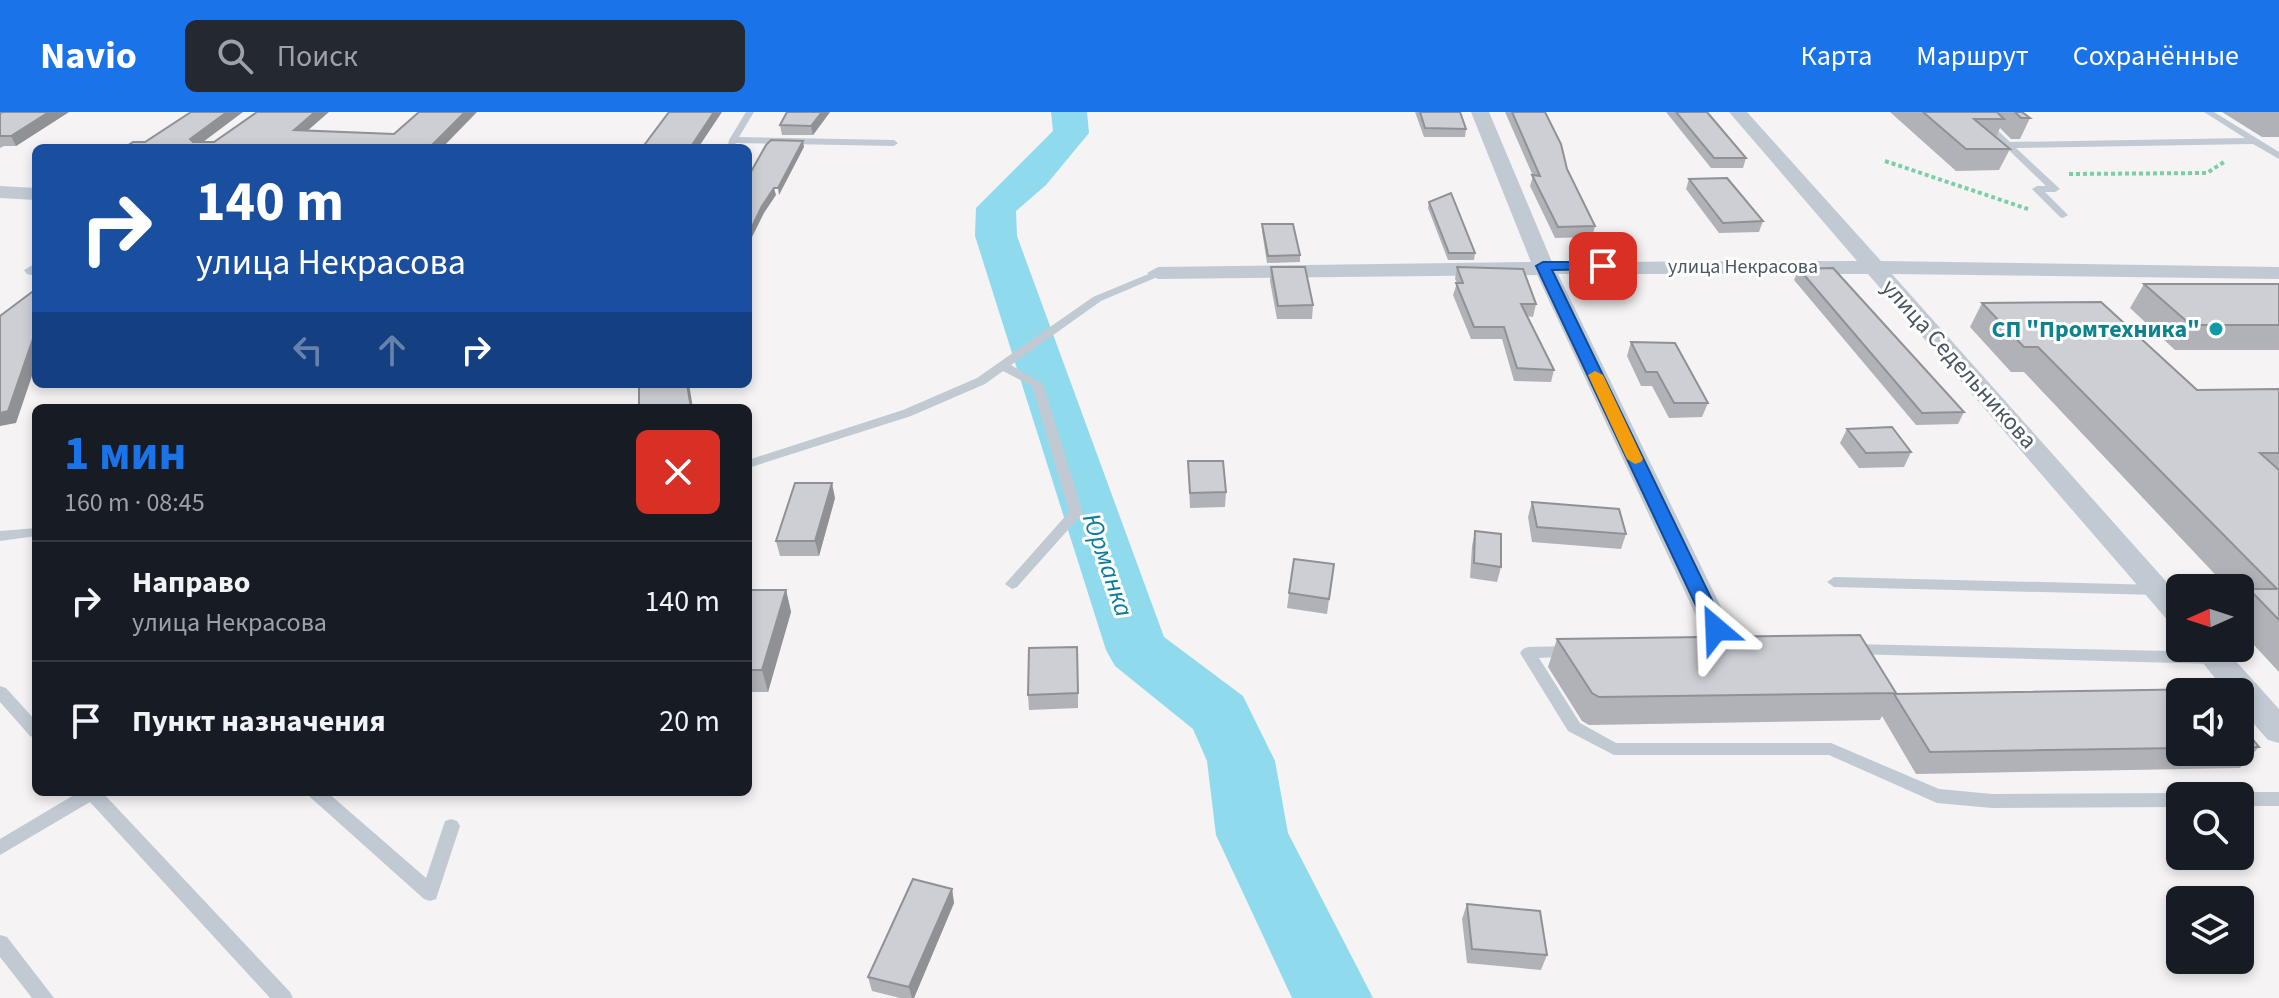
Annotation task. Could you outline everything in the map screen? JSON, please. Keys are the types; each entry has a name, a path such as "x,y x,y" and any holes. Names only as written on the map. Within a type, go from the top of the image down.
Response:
{"street":[{"path":"1480,112 1543,266 1727,650"},
{"name":"улица Седельникова","path":"1738,112 2166,599"},
{"path":"0,192 32,194"},
{"name":"улица Некрасова","path":"1158,273 1543,266 2279,273"},
{"path":"2219,662 2279,731"}],"lane":[{"path":"731,144 750,112"},
{"path":"2208,112 2220,112"},
{"path":"2208,112 2279,156"},
{"path":"1989,127 2055,189 2037,189 2063,215"},
{"path":"2009,145 2254,141"},
{"path":"731,144 894,143"},
{"path":"752,467 907,413 981,381 1097,299 1158,273"},
{"path":"1008,363 1037,384 1076,513 1012,584"},
{"path":"0,536 32,532"},
{"path":"1834,582 2159,590"},
{"path":"1837,649 2166,653"},
{"path":"1589,652 1528,653 1574,727 1614,749 1831,749 1937,796 1992,801 2166,800"},
{"path":"0,692 32,728"},
{"path":"0,848 85,796"},
{"path":"96,796 283,998"},
{"path":"321,796 430,893 451,826"},
{"path":"2254,799 2279,799"},
{"path":"0,943 44,998"}],"path":[{"path":"1885,161 2031,210"},
{"path":"2040,174 2207,173"}],"building":[{"path":"49,112 11,136 0,136 0,113"},
{"path":"191,112 227,112 190,139 193,142 214,142 257,112 315,112 294,130 394,134 419,112 465,112 433,144 130,144 145,142"},
{"path":"669,112 714,112 693,144 645,144"},
{"path":"787,112 822,112 811,126 780,125"},
{"path":"1420,112 1460,112 1466,129 1425,128"},
{"path":"1512,112 1545,112 1561,144 1567,169 1595,226 1558,227 1532,175 1540,176"},
{"path":"1676,112 1707,112 1746,158 1714,158"},
{"path":"1923,112 1997,112 2004,119 1974,119 2010,149 1966,149"},
{"path":"2015,112 2022,112 2030,118 2021,118"},
{"path":"771,140 803,141 778,188 774,188 752,227 752,170"},
{"path":"1727,178 1763,221 1723,223 1689,179"},
{"path":"1451,193 1475,253 1449,253 1429,202"},
{"path":"1262,224 1293,224 1300,255 1268,256"},
{"path":"1271,267 1305,267 1313,305 1278,306"},
{"path":"1457,267 1523,269 1536,304 1521,304 1554,370 1517,368 1504,327 1474,327 1456,283 1463,283"},
{"path":"1833,268 1964,412 1922,413 1799,269"},
{"path":"2144,284 2279,284 2279,325 2191,325"},
{"path":"32,292 32,342 8,411 0,413 0,316"},
{"path":"2101,302 2197,390 2279,389 2279,453 2260,453 2279,470 2279,620 2254,594 2254,589 2277,589 2038,347 2024,347 1982,303"},
{"path":"1631,342 1675,343 1708,403 1674,403 1657,372 1646,372"},
{"path":"639,388 688,388 690,404 639,404"},
{"path":"1892,427 1911,452 1866,453 1847,429"},
{"path":"1188,461 1223,461 1226,492 1190,493"},
{"path":"795,483 832,483 815,541 776,541"},
{"path":"1532,502 1619,509 1626,534 1537,527"},
{"path":"1475,531 1501,534 1501,567 1474,563"},
{"path":"1294,559 1334,564 1329,599 1289,593"},
{"path":"752,590 786,590 762,670 752,670"},
{"path":"1860,635 1896,693 1599,697 1592,693 1557,639"},
{"path":"1077,647 1078,693 1028,695 1029,648"},
{"path":"2166,690 2166,748 1930,752 1894,694"},
{"path":"913,879 952,889 909,987 868,977"},
{"path":"1467,904 1540,911 1547,955 1472,949"}],"waterway":[{"name":"Юрманка","path":"1069,112 1071,133 1032,177 996,208 996,236 1137,650 1220,714 1241,761 1252,835 1333,998"}],"slow traffic":[{"path":"1595,375 1635,459"}],"place":[{"name":"СП \"Промтехника\"","path":"2216,329"}],"route":[{"path":"1603,266 1543,266 1716,629"}]}
